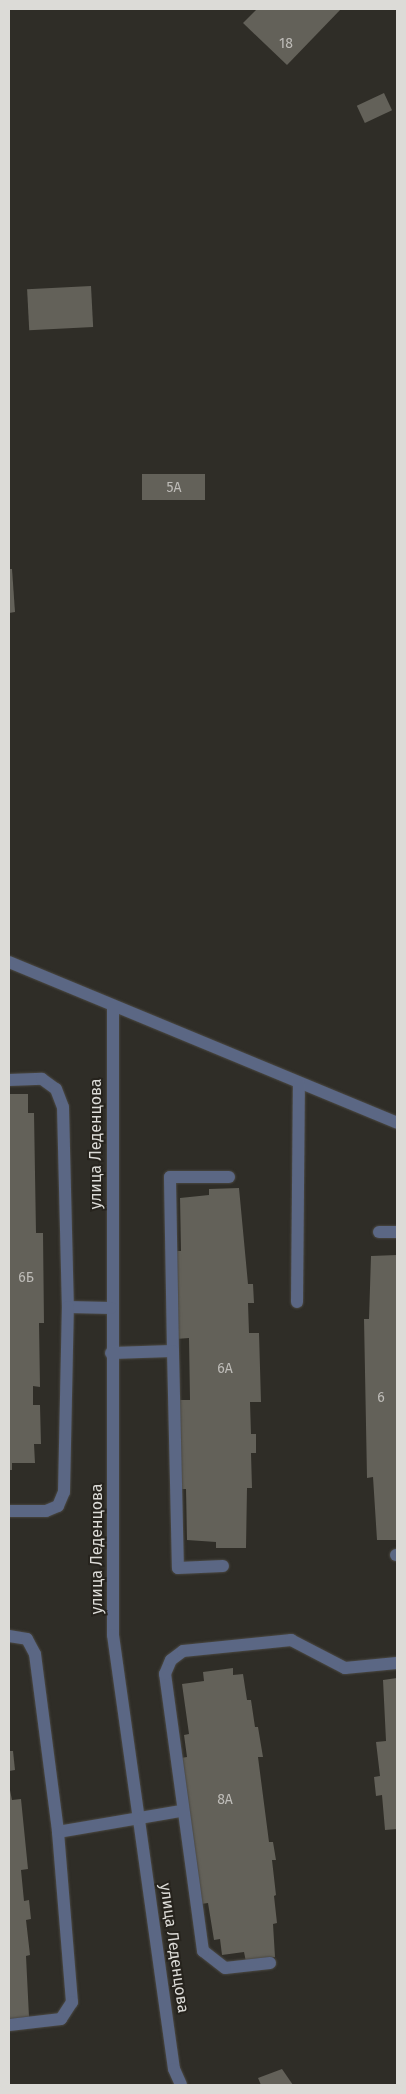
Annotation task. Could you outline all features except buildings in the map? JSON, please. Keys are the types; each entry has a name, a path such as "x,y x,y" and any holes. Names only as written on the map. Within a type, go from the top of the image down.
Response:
{"street":[{"path":"9,962 113,1007 397,1123"},
{"name":"улица Леденцова","path":"113,1007 111,1308 113,1636 174,2069 181,2085"},
{"path":"9,1080 42,1079 56,1089 63,1107 68,1307 64,1492 58,1506 46,1511 9,1510"},
{"path":"297,1302 298,1083"},
{"path":"223,1566 178,1568 170,1178 229,1176"},
{"path":"379,1232 397,1232"},
{"path":"68,1307 111,1308"},
{"path":"111,1353 173,1351"},
{"path":"9,1636 27,1639 35,1654 58,1832 72,2002 61,2019 9,2025"},
{"path":"270,1963 225,1968 203,1950 182,1811 165,1674 171,1660 183,1651 290,1640 345,1668 397,1663"},
{"path":"58,1832 182,1811"}]}
